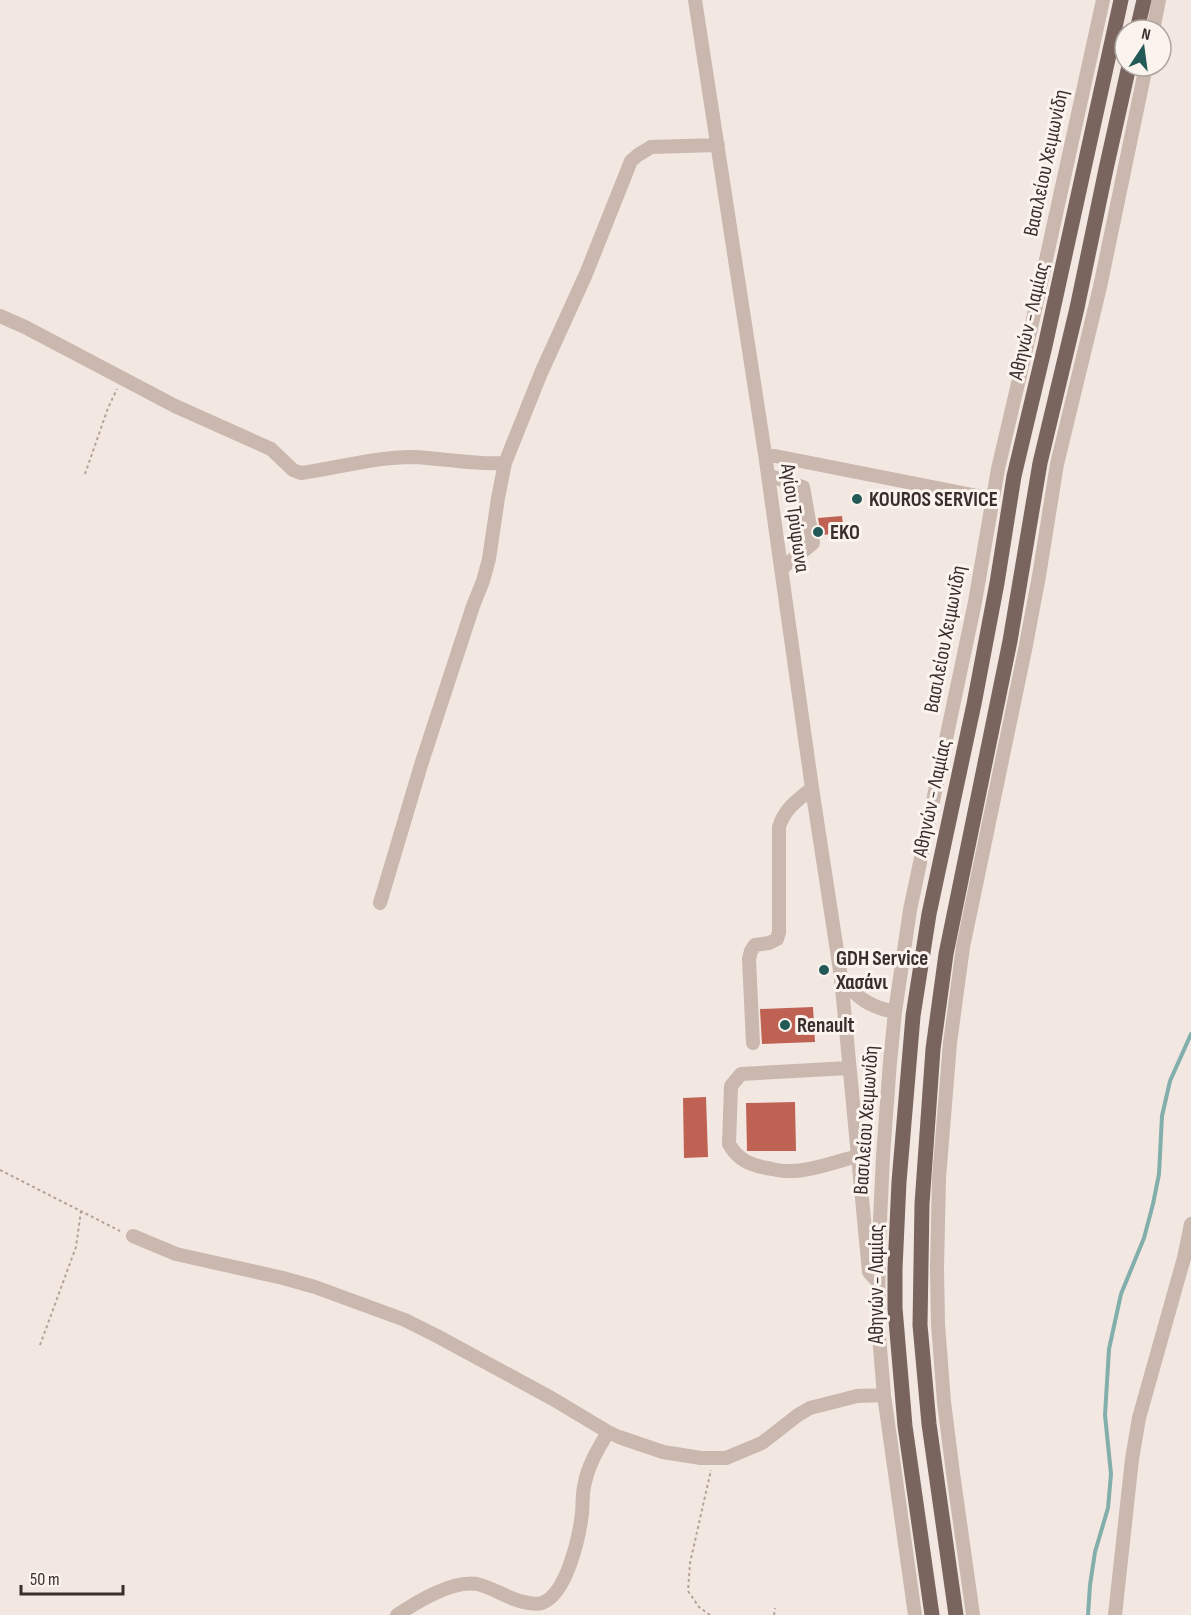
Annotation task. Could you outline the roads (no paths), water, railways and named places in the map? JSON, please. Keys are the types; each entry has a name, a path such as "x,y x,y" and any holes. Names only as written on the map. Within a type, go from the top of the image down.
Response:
{"main road":[{"name":"Αθηνών - Λαμίας","path":"932,1615 904,1415 895,1308 898,1182 909,1045 927,924 976,694 1014,476 1053,312 1121,0"},
{"path":"1140,18 1144,0"},
{"name":"Αθηνών - Λαμίας","path":"956,1615 930,1435 920,1325 922,1204 934,1039 946,954 1010,641 1042,456 1077,308 1126,78"}],"street":[{"name":"Αγίου Τρύφωνα","path":"695,0 765,454 841,977 869,1272 878,1282"},
{"name":"Βασιλείου Χειμωνίδη","path":"915,1615 884,1395 879,1333 878,1282 884,1131 895,1012 910,910 980,579 1004,438 1031,328 1103,0"},
{"path":"1155,18 1159,0"},
{"path":"973,1615 953,1473 938,1323 939,1178 950,1043 963,947 1025,650 1057,464 1100,286 1143,78"},
{"path":"380,903 421,765 483,581 489,559 505,463 541,374 586,274 631,161 651,147 718,145"},
{"path":"0,316 175,406 271,449 293,470 302,473 387,458 413,457 505,463"},
{"path":"765,454 993,499"},
{"path":"768,475 802,486 813,543 781,569"},
{"path":"753,1043 749,959 755,945 777,939 779,932 779,827 783,815 812,788"},
{"path":"841,977 853,993 867,1003 882,1010 895,1012"},
{"path":"849,1068 741,1074 731,1086 729,1144 741,1160 757,1166 784,1171 810,1169 858,1155"},
{"path":"1115,1615 1132,1459 1139,1418 1191,1224"},
{"path":"134,1236 176,1254 315,1287 405,1320 553,1399 609,1432 663,1452 726,1458 762,1443 810,1408 857,1396 884,1395"},
{"path":"397,1615 418,1601 456,1585 477,1584 519,1602 530,1604 541,1604 555,1595 577,1544 584,1485 589,1465 609,1432"}],"waterway":[{"path":"1088,1615 1095,1552 1108,1508 1111,1474 1105,1415 1109,1349 1121,1294 1144,1238 1153,1204 1159,1174 1162,1116 1170,1081 1191,1034"}],"place":[{"name":"KOUROS SERVICE","path":"857,499"},
{"name":"EKO","path":"818,532"},
{"name":"GDH Service Χασάνι","path":"824,970"},
{"name":"Renault","path":"785,1025"}]}
